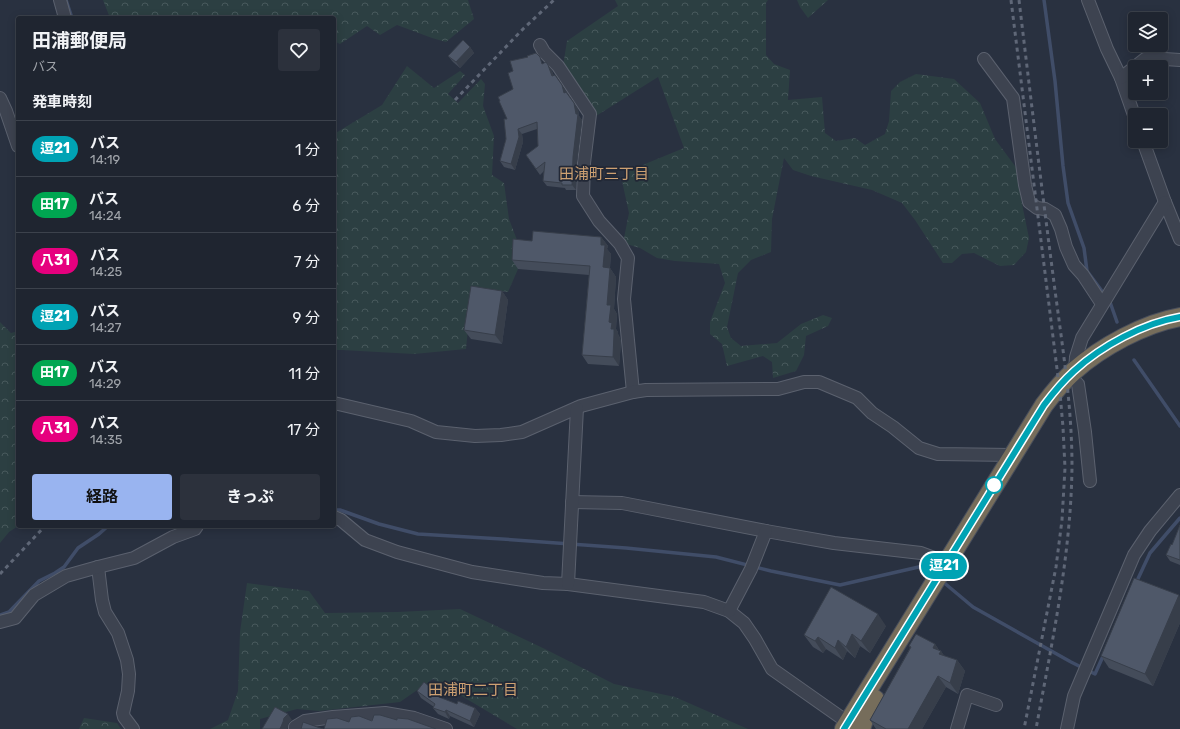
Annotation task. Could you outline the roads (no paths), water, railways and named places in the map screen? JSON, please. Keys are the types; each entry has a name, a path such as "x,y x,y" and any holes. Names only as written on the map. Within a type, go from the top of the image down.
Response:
{"highway":[{"path":"853,727 870,707 946,575 1012,455 1044,405 1076,377 1100,352 1125,336 1150,325 1180,317"},
{"path":"946,575 1054,411 1065,398 1076,377 1121,351 1148,339 1180,330"}],"street":[{"path":"60,0 64,16"},
{"path":"1088,0 1131,108"},
{"path":"540,45 544,52 558,66 590,114 584,162 583,196 599,221 620,244 628,258 624,299 633,392"},
{"path":"984,59 1013,98 1025,185 1029,202 1037,208 1045,209 1055,215 1074,265 1083,275 1102,304"},
{"path":"1120,78 1145,59 1180,60"},
{"path":"0,98 16,140"},
{"path":"1146,148 1180,239"},
{"path":"1090,481 1085,432 1076,377 1076,357 1082,338 1165,202"},
{"path":"336,403 410,421 436,432 475,436 501,435 522,432 581,406 633,392 646,390 778,389 804,382 819,382 857,398 872,413 893,427 919,448 938,454 1012,455"},
{"path":"568,584 577,408"},
{"path":"1067,729 1074,696 1134,555 1150,531 1180,495"},
{"path":"572,502 622,503 766,531 834,542 922,553 937,559 946,575"},
{"path":"336,518 341,520 365,540 397,552 472,572 544,583 568,584 704,602 729,612 744,623 772,669 853,727"},
{"path":"0,622 15,618 34,595 66,576 134,558 173,537 196,528"},
{"path":"729,612 751,569 766,531"},
{"path":"98,567 105,612 118,633 127,660 129,674 128,691 123,713 124,718 132,729"},
{"path":"958,729 967,695 996,705"},
{"path":"295,729 305,721 385,713 414,718 446,729"}],"waterway":[{"path":"66,0 71,16"},
{"path":"1044,0 1055,81 1068,203 1084,248 1087,271 1110,302 1117,322"},
{"path":"1134,360 1180,426"},
{"path":"336,510 340,510 379,524 418,534 626,548 716,557 771,571 840,585 923,566 934,575"},
{"path":"1136,583 1150,553 1180,518"},
{"path":"0,615 9,612 39,581 64,567 78,548 106,528"},
{"path":"942,581 973,607 1095,674 1104,654"}],"railway":[{"path":"455,100 523,29 554,0"},
{"path":"1011,0 1060,393 1065,468 1062,520 1056,567 1024,729"},
{"path":"1019,0 1066,370 1072,442 1071,499 1060,598 1036,729"},
{"path":"0,574 43,528"}],"district":[{"name":"田浦町三丁目","path":"604,174"},
{"name":"田浦町二丁目","path":"473,690"}]}
